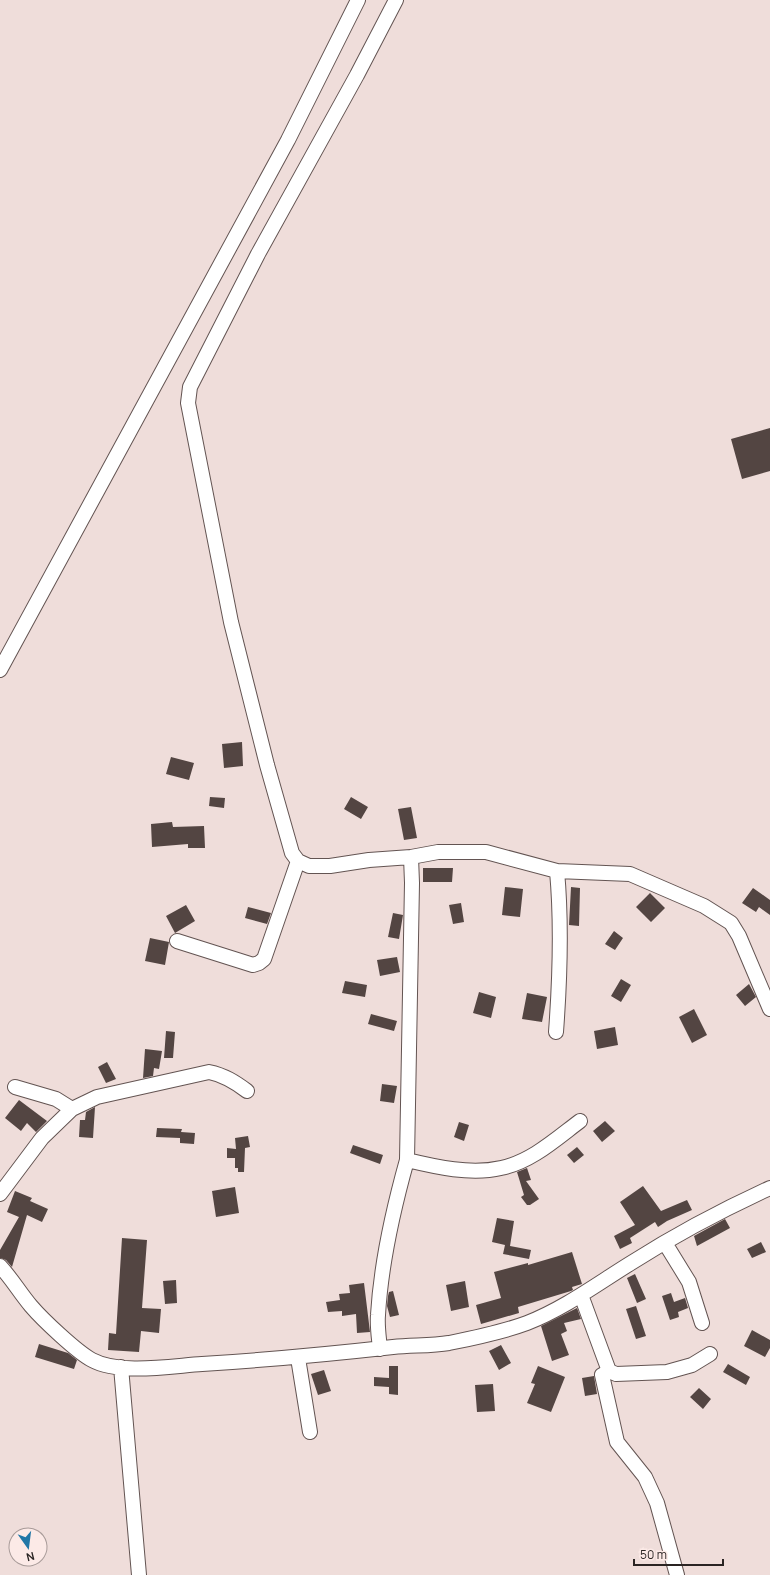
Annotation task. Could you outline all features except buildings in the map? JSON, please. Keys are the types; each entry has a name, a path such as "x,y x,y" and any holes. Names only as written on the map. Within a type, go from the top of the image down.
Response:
{"street":[{"path":"0,670 288,140 358,0"},
{"path":"396,0 357,75 258,254 190,387 188,403 231,622 267,765 292,853 298,861 309,866 330,866 370,860 411,857 438,852 486,852 557,871 630,874 704,906 731,923 739,936 770,1009"},
{"path":"380,1349 377,1316 383,1273 395,1201 407,1160 411,857"},
{"path":"177,940 253,965 259,963 264,959 298,861"},
{"path":"556,1032 560,989 561,912 557,871"},
{"path":"0,1194 42,1138 72,1109 97,1097 209,1072 221,1075 234,1081 247,1091"},
{"path":"15,1087 56,1099 72,1109"},
{"path":"407,1160 429,1165 471,1170 501,1168 544,1148 580,1122"},
{"path":"0,1266 12,1278 31,1306 85,1356 94,1361 121,1367 154,1368 298,1358 448,1343 517,1326 537,1318 581,1295 665,1243 770,1188"},
{"path":"665,1243 689,1282 702,1323"},
{"path":"581,1295 609,1371 616,1374 667,1372 692,1366 710,1354"},
{"path":"298,1358 310,1432"},
{"path":"121,1367 139,1575"},
{"path":"609,1371 602,1375 617,1442 645,1477 654,1496 668,1538 677,1575"}]}
